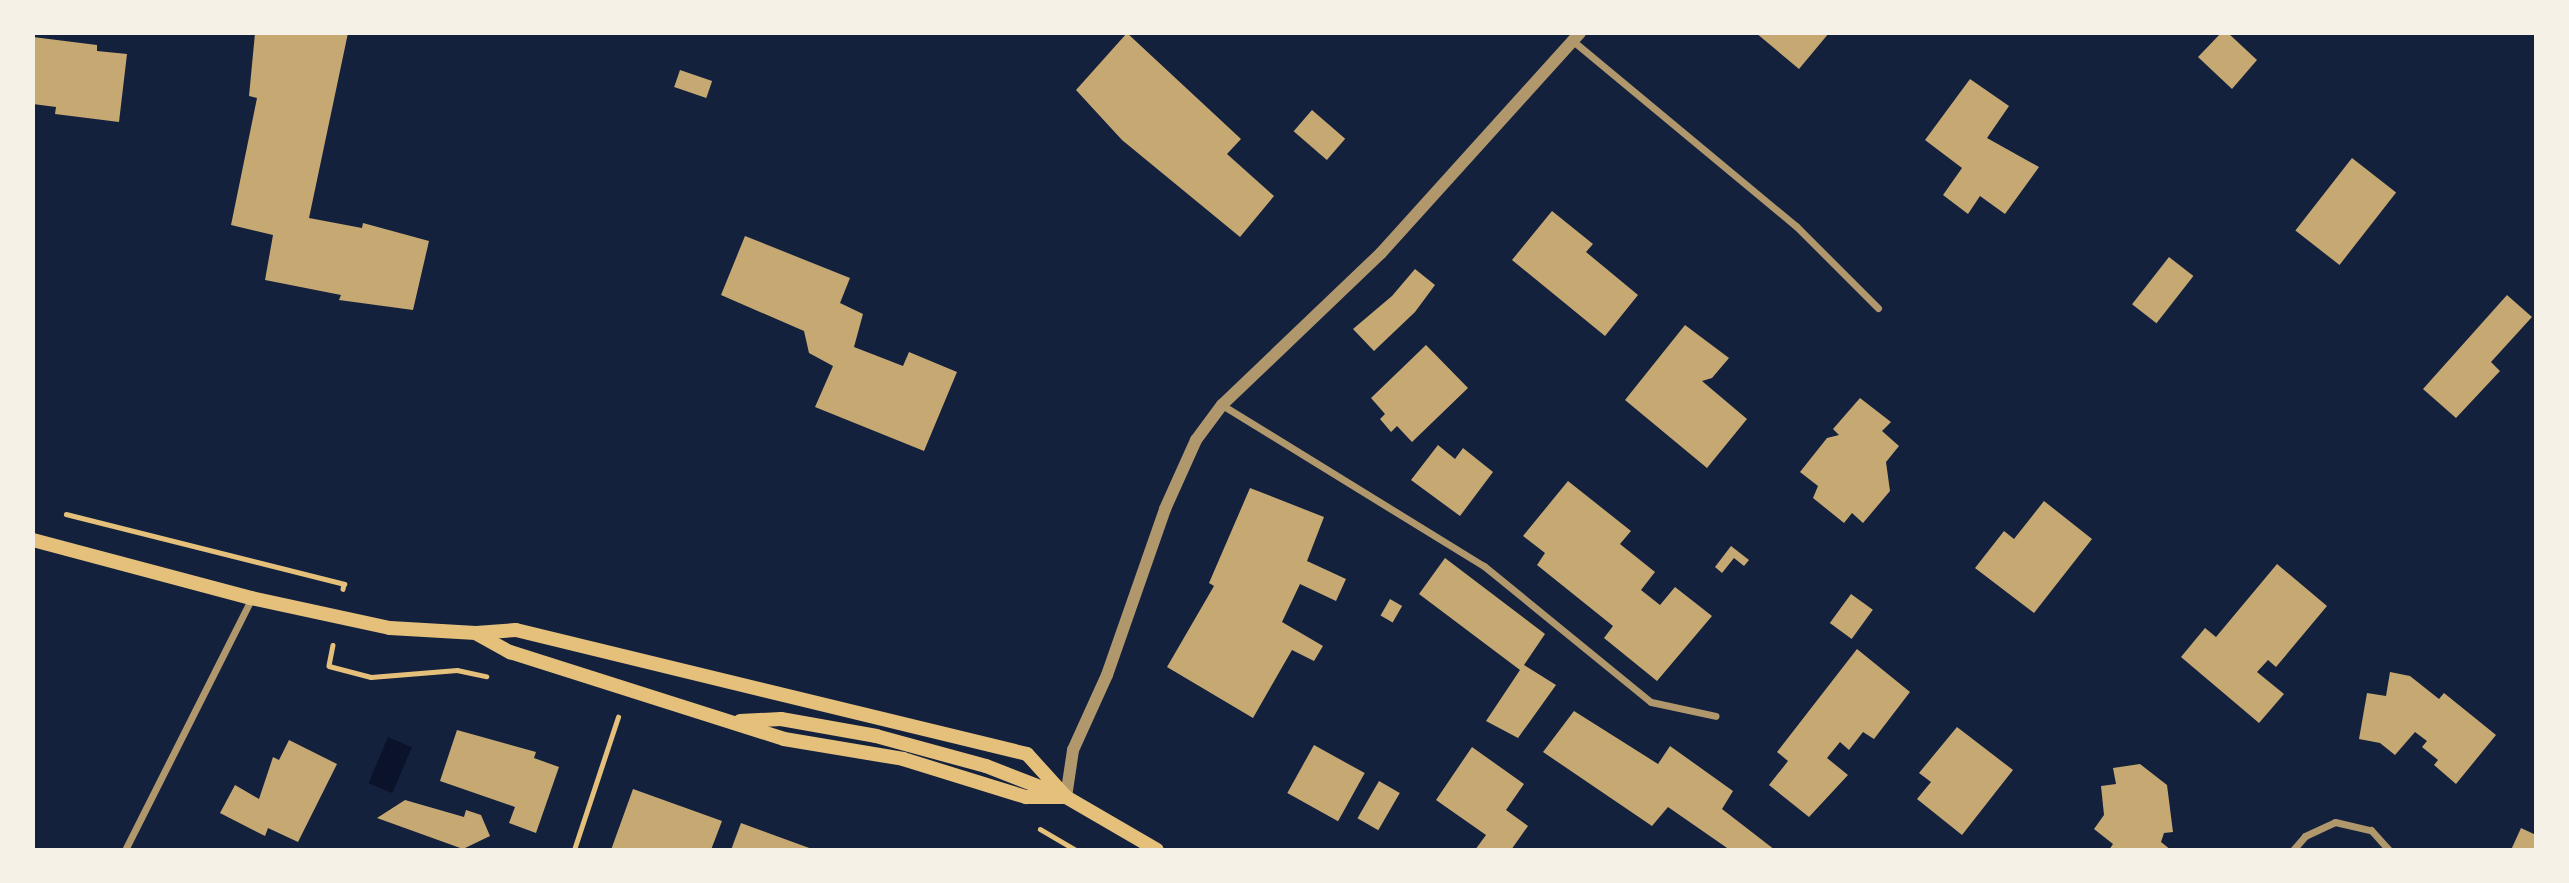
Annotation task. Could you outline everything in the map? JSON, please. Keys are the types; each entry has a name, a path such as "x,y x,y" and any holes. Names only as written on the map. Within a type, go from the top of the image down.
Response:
{"main road":[{"path":"33,540 251,598 390,628 476,633 516,629 1027,754 1066,797"},
{"path":"476,633 510,652 784,739 903,759 1026,797 1066,797"},
{"path":"730,721 781,719 876,736 986,766 1066,797 1157,850"},
{"path":"876,736 887,720"}],"street":[{"path":"1066,797 1073,750 1115,656 1165,509 1196,440 1222,405 1381,253 1576,37 1796,226 1878,308"},
{"path":"1222,405 1484,566 1651,702 1716,716"},
{"path":"125,850 251,598"},
{"path":"2293,850 2305,835 2335,822 2371,830 2389,850"}],"path":[{"path":"574,850 618,722"}],"water":[{"path":"388,737 412,747 392,793 368,783"}],"building":[{"path":"255,33 348,33 309,218 362,228 363,223 429,241 413,310 339,300 341,295 265,280 273,235 231,225 257,98 249,96"},
{"path":"1127,33 1241,139 1227,154 1274,196 1240,237 1122,140 1076,90"},
{"path":"1756,33 1829,33 1799,69"},
{"path":"2221,33 2228,33 2257,60 2232,89 2198,57"},
{"path":"33,37 97,45 97,51 127,54 119,122 55,114 56,107 33,104"},
{"path":"680,70 712,81 706,98 674,87"},
{"path":"1970,79 2009,106 1987,138 2039,167 2005,214 1980,196 1968,214 1943,195 1962,168 1925,140"},
{"path":"1312,110 1345,139 1327,160 1294,131"},
{"path":"2352,158 2396,192 2339,265 2295,230"},
{"path":"1552,211 1593,244 1586,252 1638,295 1605,336 1512,260"},
{"path":"745,236 850,278 840,303 863,314 854,347 903,366 909,352 957,372 924,451 815,407 833,366 809,353 804,331 721,295"},
{"path":"2169,257 2193,276 2156,323 2132,304"},
{"path":"1415,269 1435,285 1415,312 1374,351 1353,329 1392,296"},
{"path":"2507,295 2532,317 2491,362 2500,371 2456,418 2423,389"},
{"path":"1685,325 1729,358 1712,378 1702,381 1747,419 1707,468 1625,400"},
{"path":"1426,345 1468,388 1412,442 1397,426 1391,432 1380,419 1385,414 1371,398"},
{"path":"1860,398 1891,422 1882,431 1899,446 1886,462 1890,491 1863,523 1852,513 1844,523 1813,498 1818,486 1800,472 1827,438 1839,435 1833,429"},
{"path":"1438,445 1455,459 1463,448 1493,472 1460,516 1411,480"},
{"path":"1568,481 1631,531 1620,544 1655,572 1641,590 1660,605 1675,587 1712,616 1657,681 1604,638 1613,626 1537,565 1545,553 1523,536"},
{"path":"1250,488 1324,517 1307,561 1346,579 1336,601 1300,584 1282,622 1323,646 1314,661 1292,650 1253,718 1167,667 1214,586 1209,583"},
{"path":"2044,501 2092,539 2034,613 1975,568 2004,531 2014,539"},
{"path":"1731,546 1749,560 1744,566 1734,558 1722,573 1715,567"},
{"path":"1445,558 1545,634 1524,665 1556,685 1518,738 1486,721 1520,670 1419,594"},
{"path":"2277,564 2327,606 2276,667 2268,660 2257,672 2284,694 2259,723 2181,657 2205,628 2216,637"},
{"path":"1851,594 1873,610 1852,639 1830,623"},
{"path":"1390,599 1402,606 1393,622 1380,615"},
{"path":"1857,649 1910,692 1874,739 1863,732 1849,750 1840,742 1827,758 1848,775 1809,817 1769,785 1788,761 1777,752"},
{"path":"2390,672 2410,676 2439,699 2444,693 2496,735 2456,784 2434,765 2438,760 2422,747 2427,741 2415,732 2395,755 2380,743 2359,739 2367,693 2386,696"},
{"path":"1574,711 1658,764 1670,746 1733,791 1722,809 1775,850 1730,850 1668,807 1652,826 1543,752"},
{"path":"1957,727 2013,770 1962,835 1917,799 1931,782 1919,773"},
{"path":"457,730 536,752 534,758 559,767 536,833 509,823 515,807 440,781"},
{"path":"289,740 337,764 298,842 268,828 265,836 220,813 235,785 259,799 273,757 279,760"},
{"path":"1314,745 1365,773 1338,821 1287,793"},
{"path":"1472,747 1524,784 1506,810 1528,826 1511,850 1475,850 1486,835 1436,800"},
{"path":"2140,764 2167,785 2173,832 2164,833 2161,842 2171,850 2109,850 2113,844 2094,829 2104,815 2101,786 2116,784 2113,768"},
{"path":"1379,781 1400,793 1378,830 1358,818"},
{"path":"633,789 722,821 711,850 611,850"},
{"path":"405,800 464,817 466,810 481,815 490,836 463,849 377,818"},
{"path":"741,823 812,849 731,850"},
{"path":"2521,828 2536,835 2536,850 2511,850"}]}
